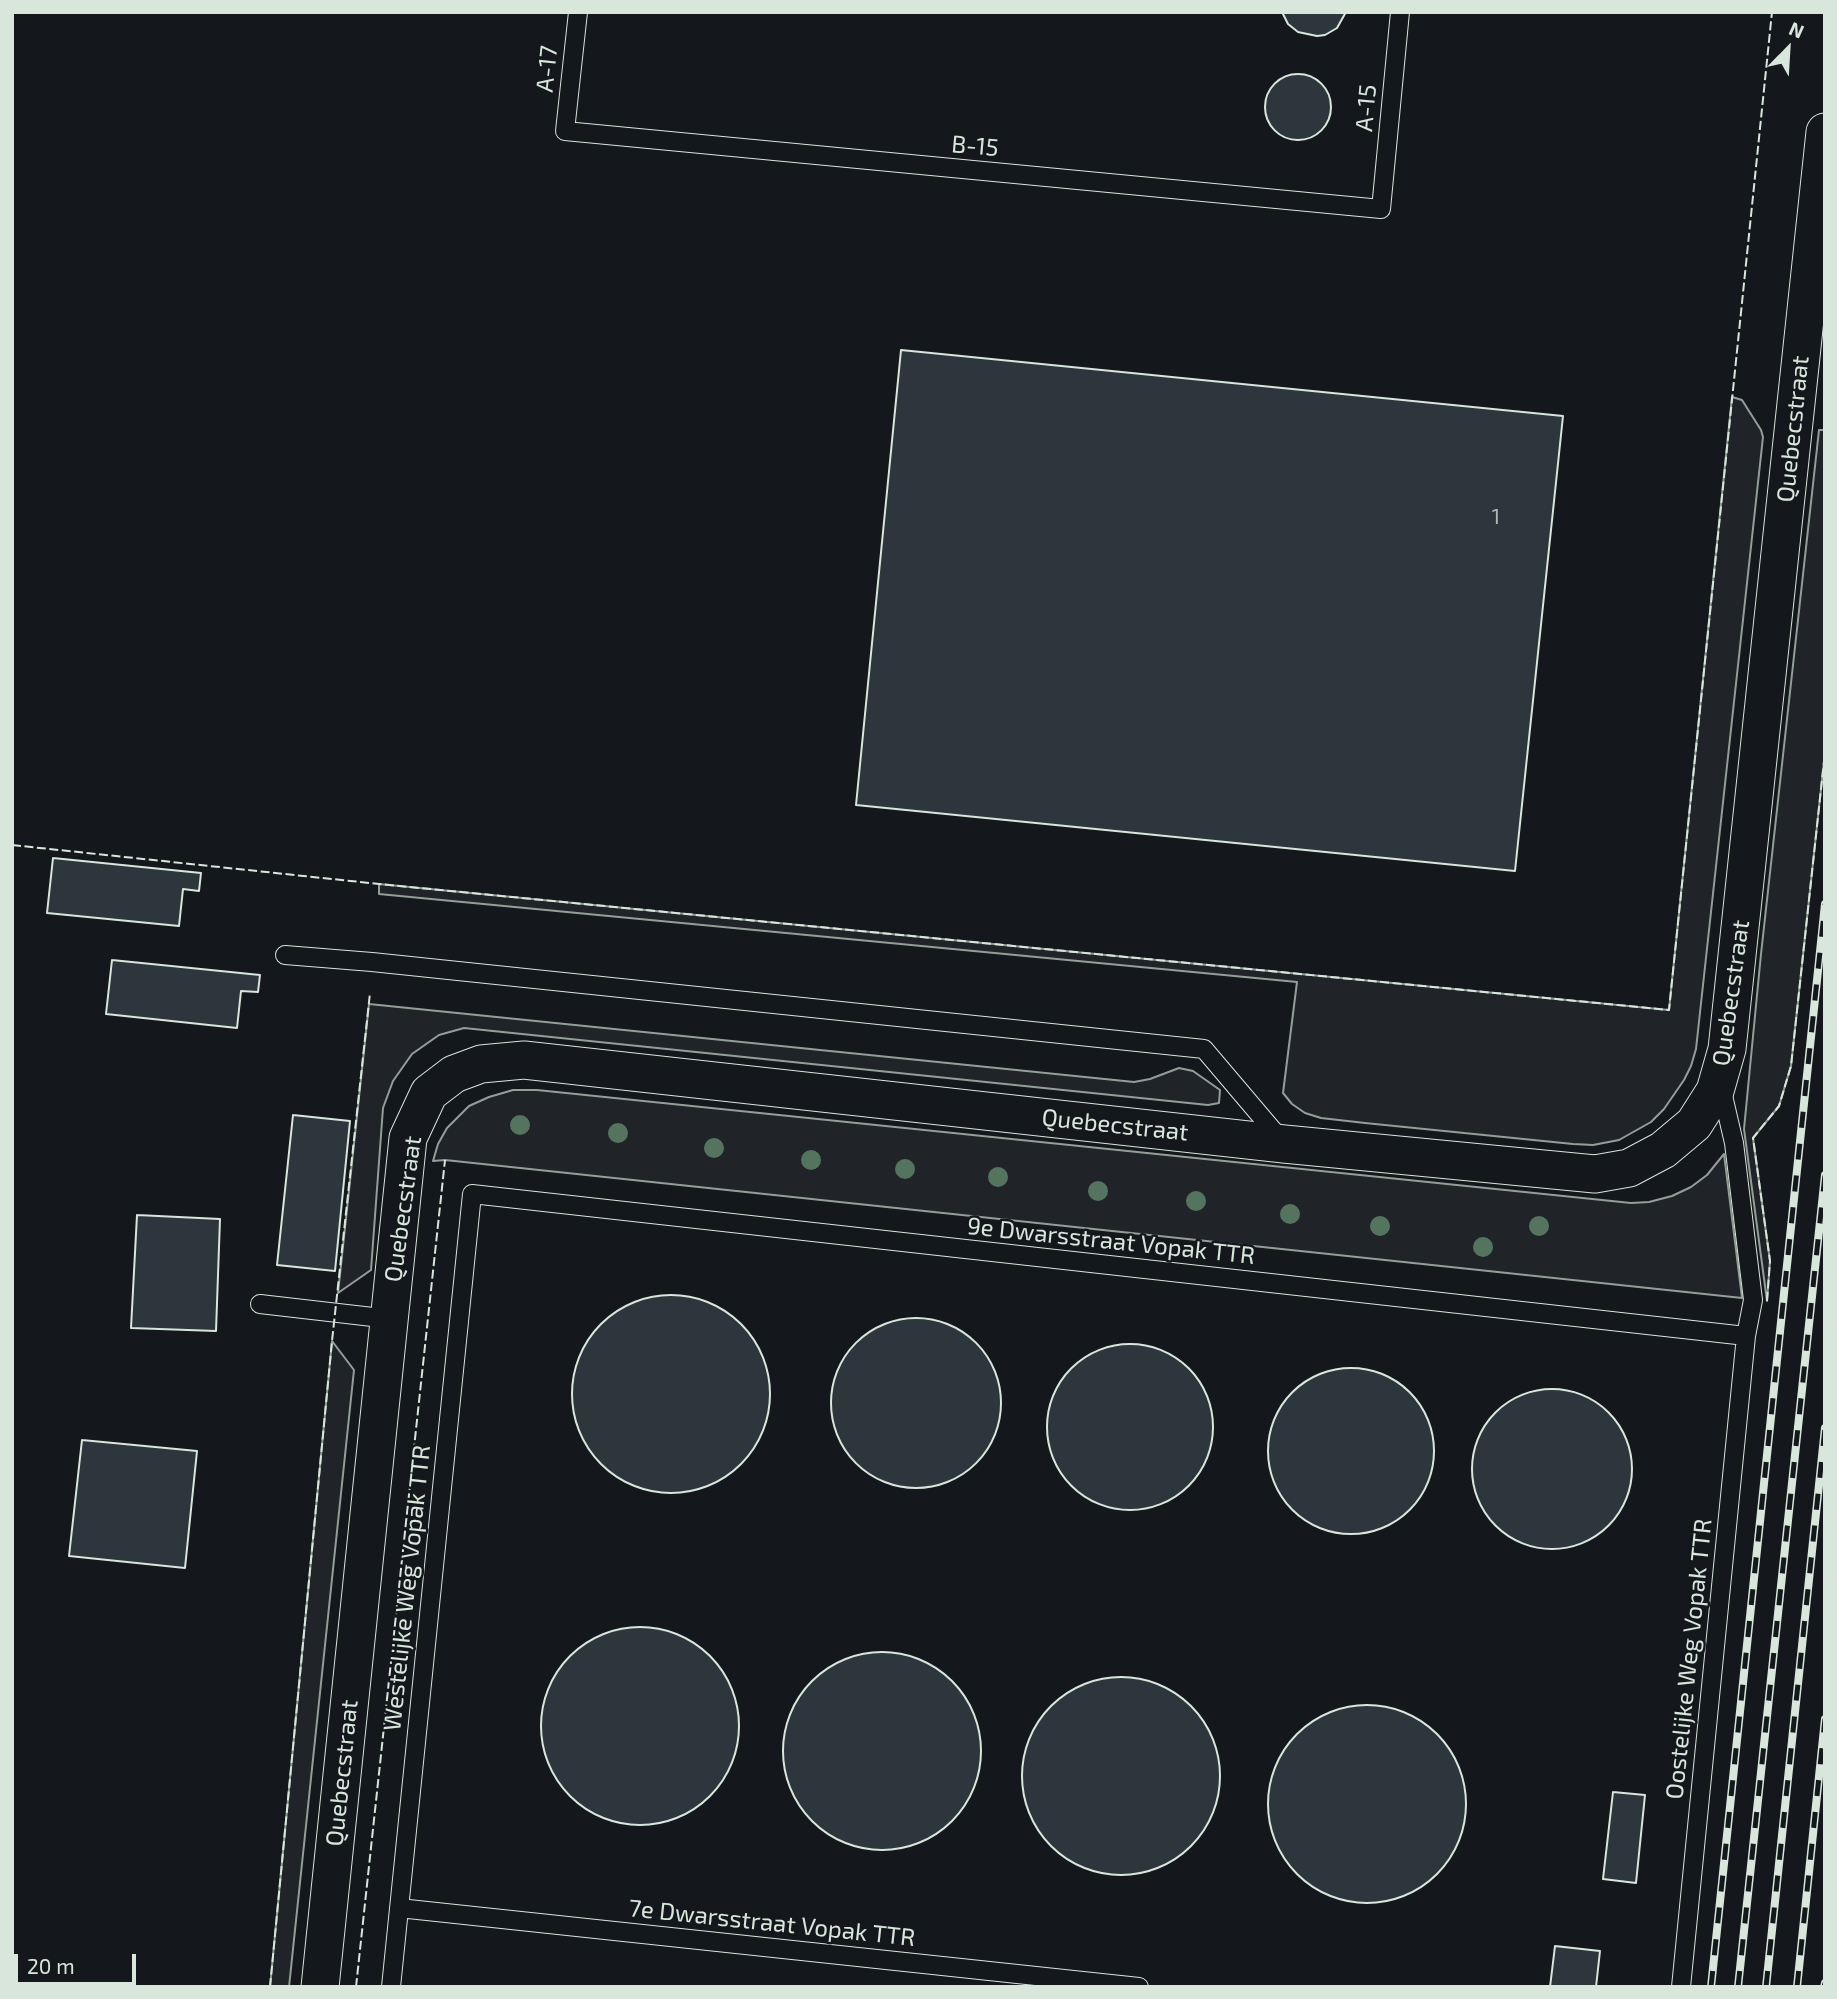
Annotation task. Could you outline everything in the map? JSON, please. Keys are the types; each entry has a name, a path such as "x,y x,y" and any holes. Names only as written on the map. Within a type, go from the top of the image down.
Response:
{"street":[{"name":"Quebecstraat","path":"320,1987 408,1138 429,1093 454,1074 481,1064 524,1060 1595,1174 1629,1168 1663,1150 1694,1124 1715,1091 1729,1035 1825,132"}],"lane":[{"name":"A-17","path":"565,131 578,12"},
{"name":"A-15","path":"1381,209 1400,12"},
{"name":"B-15","path":"565,131 1381,209"},
{"path":"285,955 1204,1049 1284,1143"},
{"name":"Oostelijke Weg Vopak TTR","path":"1681,1987 1746,1336 1754,1300 1734,1143 1719,1078"},
{"name":"9e Dwarsstraat Vopak TTR","path":"472,1194 1746,1336"},
{"name":"Westelijke Weg Vopak TTR","path":"391,1987 472,1194"},
{"path":"260,1304 390,1319"},
{"name":"7e Dwarsstraat Vopak TTR","path":"399,1908 1139,1987"}],"shaded area":[{"path":"1732,397 1742,400 1763,437 1696,1049 1684,1080 1664,1109 1651,1122 1619,1140 1593,1145 1573,1144 1321,1118 1305,1113 1283,1093 1297,982 379,894 379,884 1669,1010"},
{"path":"1819,430 1825,430 1825,752 1791,1066 1779,1106 1753,1138 1770,1261 1767,1301 1744,1129"},
{"path":"369,1004 1134,1082 1179,1068 1193,1071 1220,1090 1219,1103 1208,1105 464,1028 439,1035 412,1054 393,1081 383,1108 371,1270 338,1293"},
{"path":"513,1090 537,1090 1631,1203 1672,1196 1691,1187 1707,1175 1724,1154 1742,1298 445,1160 433,1161 447,1128 469,1106"},
{"path":"332,1341 354,1370 289,1987 270,1987"}],"building":[{"path":"1282,12 1346,12 1337,28 1317,36 1298,32 1288,24"},
{"path":"1298,74 1321,84 1331,107 1321,130 1298,140 1275,130 1265,107 1275,84"},
{"path":"901,350 1563,416 1515,871 856,805"},
{"path":"53,858 201,873 199,891 183,889 179,926 47,913"},
{"path":"112,960 260,975 258,992 241,991 237,1028 106,1014"},
{"path":"293,1115 350,1121 335,1271 277,1265"},
{"path":"137,1215 220,1219 216,1331 131,1328"},
{"path":"671,1295 709,1302 741,1324 763,1356 770,1394 763,1432 741,1464 709,1486 671,1493 633,1486 601,1464 579,1432 572,1394 579,1356 601,1324 633,1302"},
{"path":"916,1318 948,1325 976,1343 994,1371 1001,1403 994,1435 976,1463 948,1481 916,1488 884,1481 856,1463 838,1435 831,1403 838,1371 856,1343 884,1325"},
{"path":"1130,1344 1162,1350 1189,1368 1207,1395 1213,1427 1207,1459 1189,1486 1162,1504 1130,1510 1098,1504 1071,1486 1053,1459 1047,1427 1053,1395 1071,1368 1098,1350"},
{"path":"1351,1368 1383,1374 1410,1392 1428,1419 1434,1451 1428,1483 1410,1510 1383,1528 1351,1534 1319,1528 1292,1510 1274,1483 1268,1451 1274,1419 1292,1392 1319,1374"},
{"path":"1552,1389 1583,1395 1609,1412 1626,1438 1632,1469 1626,1500 1609,1526 1583,1543 1552,1549 1521,1543 1495,1526 1478,1500 1472,1469 1478,1438 1495,1412 1521,1395"},
{"path":"82,1440 197,1451 185,1568 69,1556"},
{"path":"640,1627 678,1635 710,1656 731,1688 739,1726 731,1764 710,1796 678,1817 640,1825 602,1817 570,1796 549,1764 541,1726 549,1688 570,1656 602,1635"},
{"path":"882,1652 920,1660 952,1681 973,1713 981,1751 973,1789 952,1821 920,1842 882,1850 844,1842 812,1821 791,1789 783,1751 791,1713 812,1681 844,1660"},
{"path":"1121,1677 1159,1685 1191,1706 1212,1738 1220,1776 1212,1814 1191,1846 1159,1867 1121,1875 1083,1867 1051,1846 1030,1814 1022,1776 1030,1738 1051,1706 1083,1685"},
{"path":"1367,1705 1405,1713 1437,1734 1458,1766 1466,1804 1458,1842 1437,1874 1405,1895 1367,1903 1329,1895 1297,1874 1276,1842 1268,1804 1276,1766 1297,1734 1329,1713"},
{"path":"1613,1792 1645,1795 1636,1883 1603,1879"},
{"path":"1555,1946 1600,1951 1596,1987 1550,1987"}],"railway":[{"path":"1711,1987 1825,904"},
{"path":"1738,1987 1825,1175"},
{"path":"1766,1987 1825,1428"},
{"path":"1797,1987 1825,1719"},
{"path":"1824,1987 1825,1983"}],"fence":[{"path":"12,845 379,884 1669,1010 1772,12"},
{"path":"1767,1301 1770,1261 1753,1138 1779,1106 1791,1066 1825,752"},
{"path":"270,1987 332,1341 370,993"},
{"path":"356,1987 445,1160"}]}
